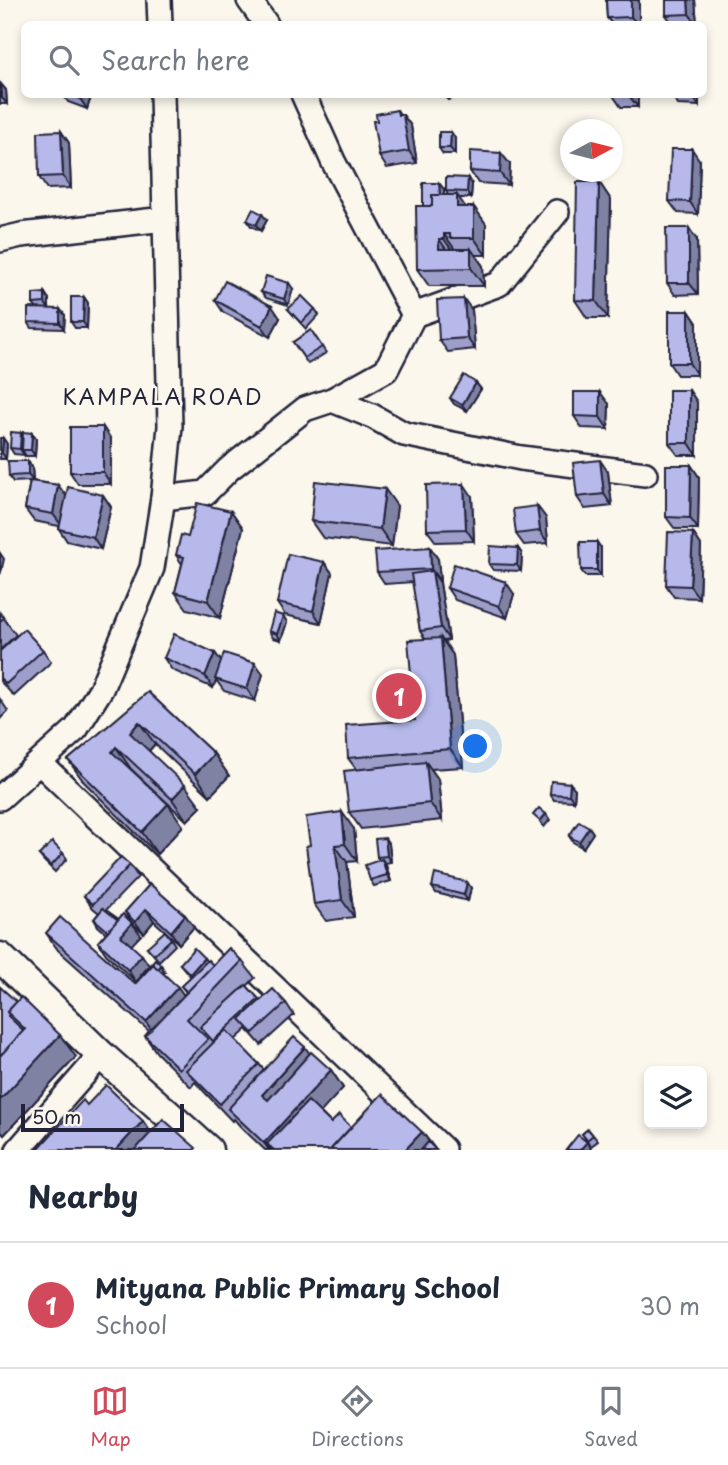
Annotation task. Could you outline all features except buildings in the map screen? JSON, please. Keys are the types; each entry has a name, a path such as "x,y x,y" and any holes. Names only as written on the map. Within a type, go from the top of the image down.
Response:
{"main road":[{"path":"0,957 101,1055 208,1150"}],"street":[{"path":"159,0 160,21"},
{"path":"249,0 264,21"},
{"path":"0,798 76,729 101,689 152,568 163,498 170,426 162,98"},
{"path":"305,98 333,161 414,315"},
{"path":"163,498 205,493 229,469 305,409 332,400 386,370 414,315 499,284 557,212"},
{"path":"0,240 21,235 165,219"},
{"path":"332,400 372,416 404,434 521,458 645,474"},
{"path":"40,763 443,1149"},
{"path":"18,1150 101,1055"}],"place":[{"name":"Mityana Public Primary School","path":"399,696"}],"district":[{"name":"KAMPALA ROAD","path":"163,398"}]}
